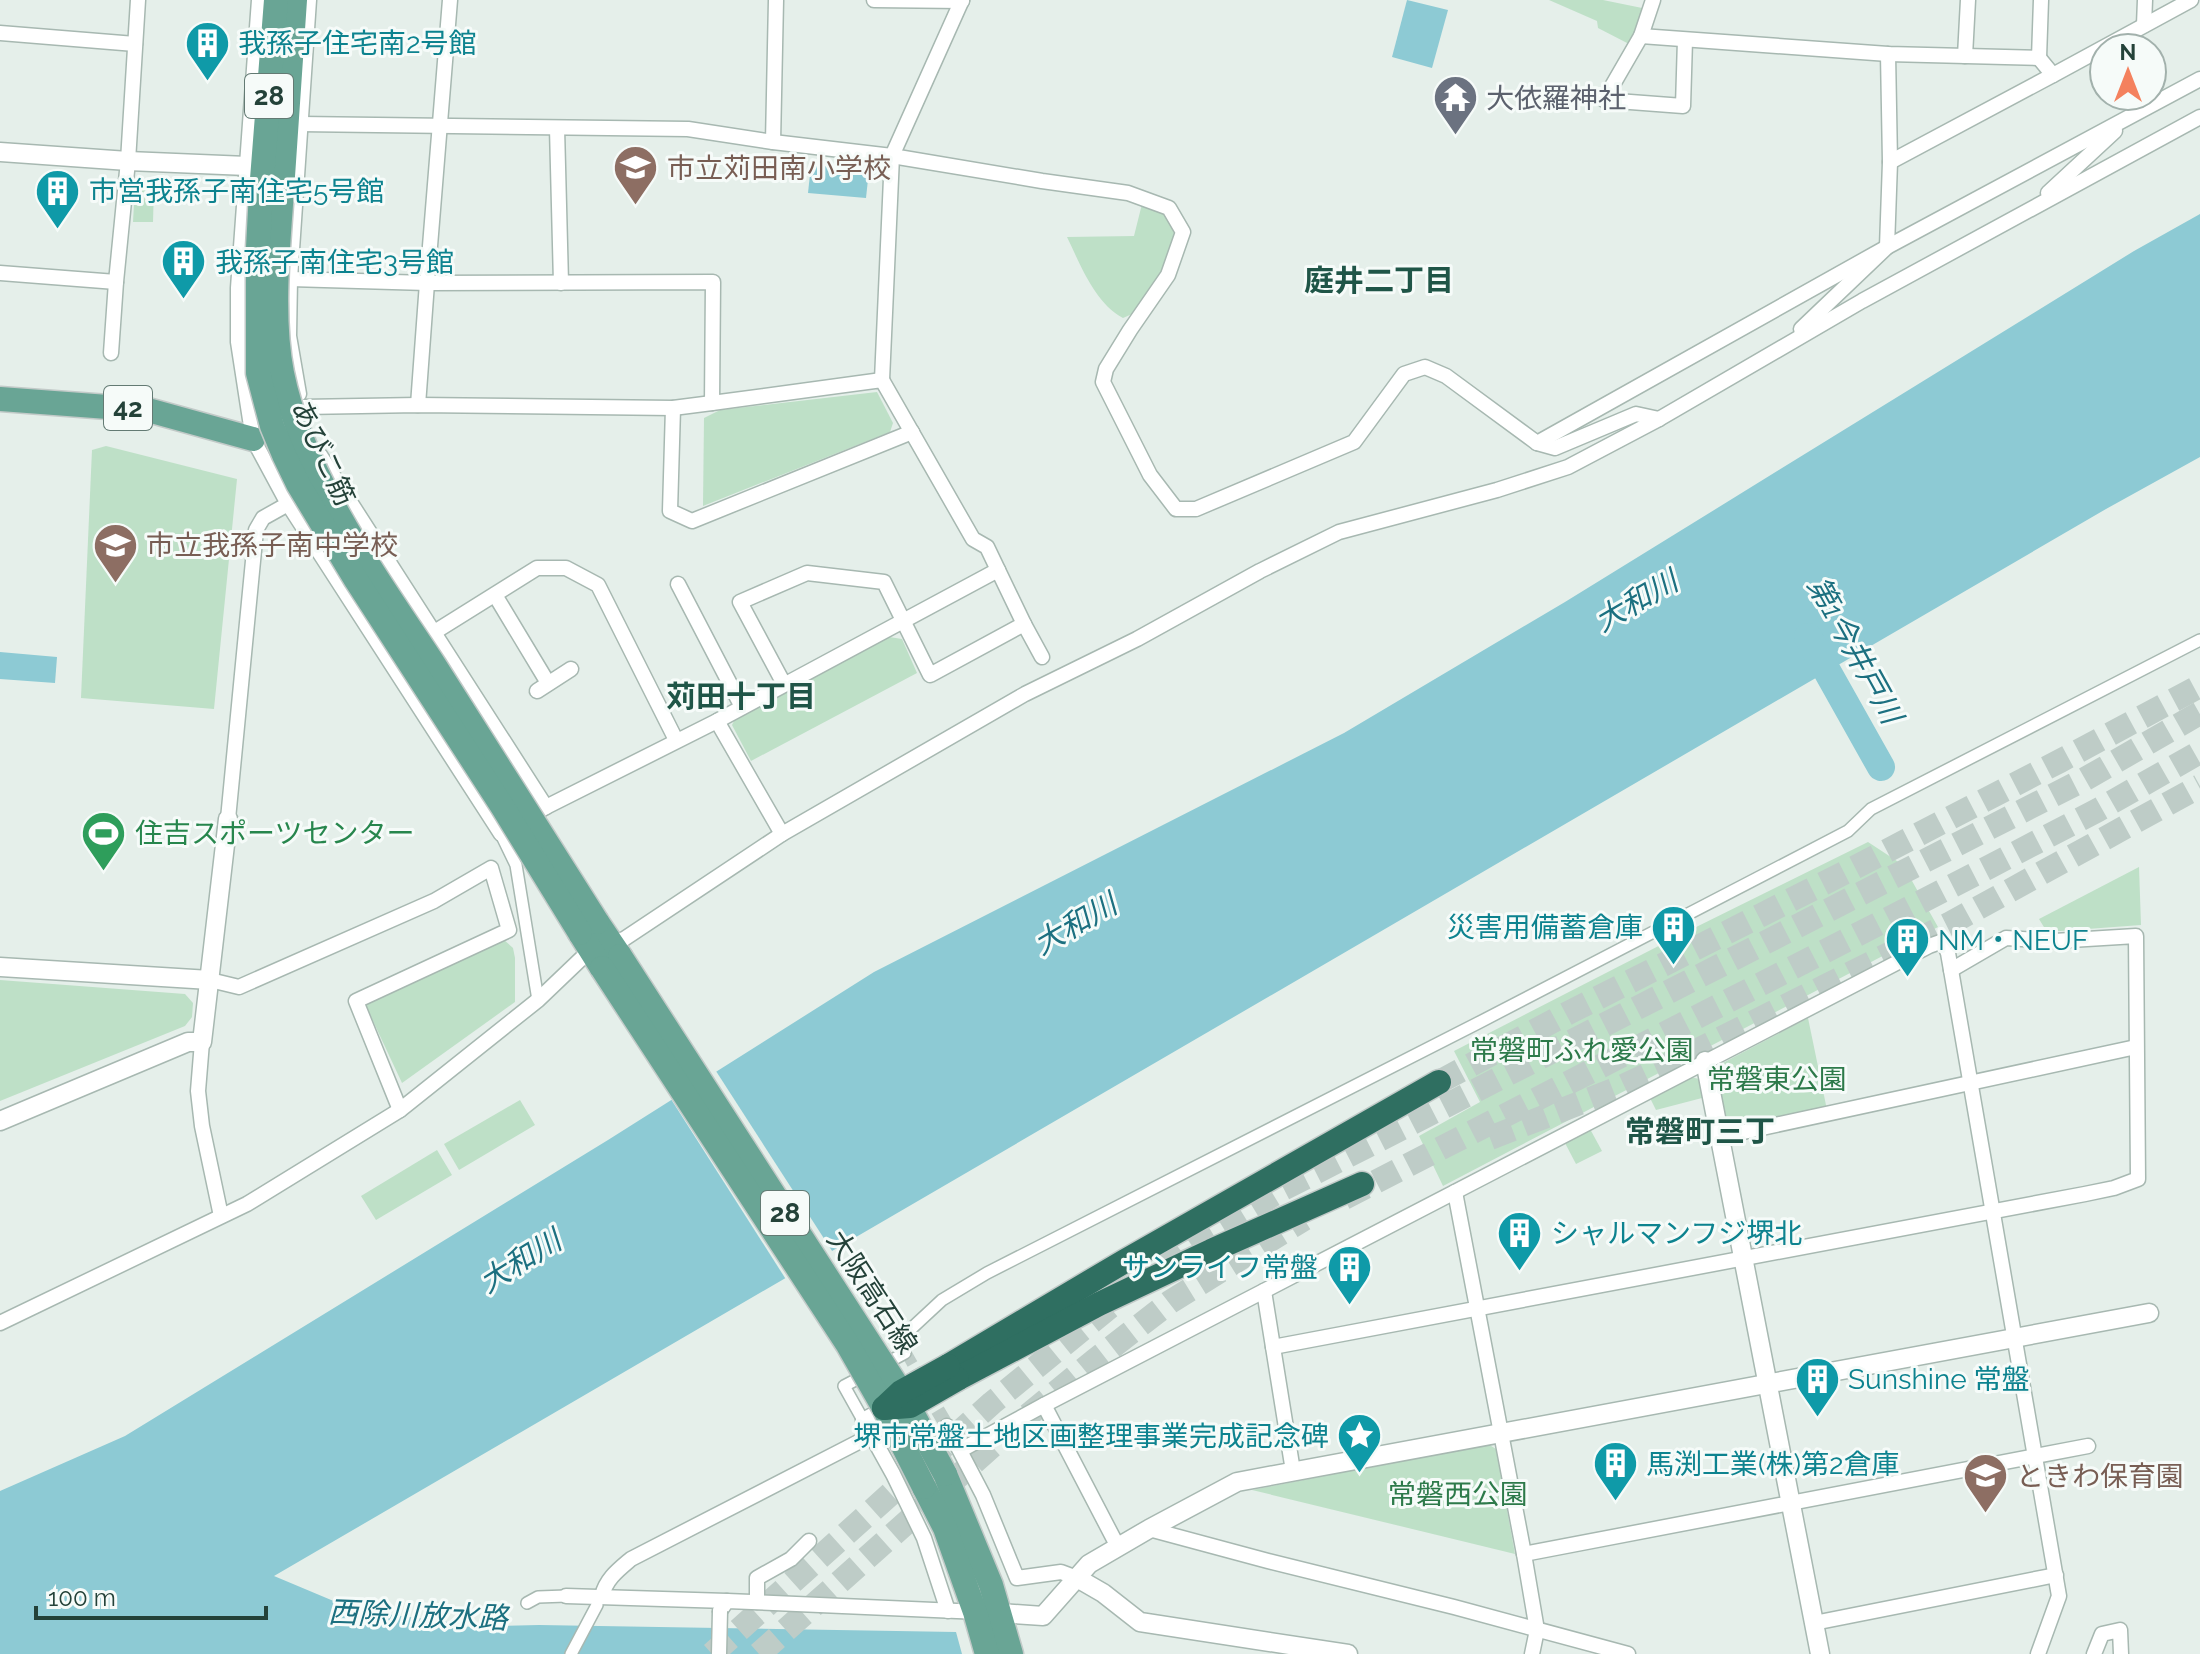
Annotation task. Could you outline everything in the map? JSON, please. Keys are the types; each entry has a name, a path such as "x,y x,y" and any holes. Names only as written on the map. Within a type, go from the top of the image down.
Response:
{"highway":[{"path":"897,1403 952,1372 1125,1261 1439,1082"},
{"path":"952,1372 1362,1184"}],"main road":[{"name":"あびこ筋","path":"272,192 276,0"},
{"name":"あびこ筋","path":"295,0 272,192 258,248 258,373 272,426 298,484 356,580 502,806 600,946"},
{"name":"42","path":"0,399 148,410 253,439"},
{"name":"大阪高石線","path":"600,946 848,1345 897,1403 945,1474 991,1585 1011,1654"},
{"name":"大阪高石線","path":"897,1403 924,1487 945,1528 987,1654"}],"street":[{"path":"111,353 138,0"},
{"path":"259,0 238,288 238,342 253,439 288,504 501,834 516,865 538,1000"},
{"path":"309,0 289,336 303,407 320,455 546,807"},
{"path":"418,405 450,0"},
{"path":"773,142 776,0"},
{"path":"874,0 962,1 892,156 882,380 973,539 987,547 1042,657"},
{"path":"1653,0 1641,36 1604,100 1683,106 1685,40"},
{"path":"1965,56 1968,0"},
{"path":"2041,0 2039,58 2053,75"},
{"path":"2144,25 2145,0"},
{"path":"1890,162 2191,0"},
{"path":"0,33 135,44"},
{"path":"1641,36 1888,54 2039,58"},
{"path":"1784,345 1887,247 1890,162 1888,54"},
{"path":"1537,443 1887,247 2200,79"},
{"path":"2031,208 2130,117"},
{"path":"0,1323 247,1204 400,1110 538,1000 583,957 600,946 624,939 782,834 1025,694 1137,639 1260,571 1339,532 1497,490 1568,467 2200,117"},
{"path":"300,124 688,129 892,156 1128,193 1169,208 1183,232 1168,275 1106,369 1103,382 1150,475 1176,509 1196,509 1354,442 1404,374 1425,367 1446,376 1537,443 1555,448 1636,414 1659,419"},
{"path":"557,128 561,283"},
{"path":"0,152 247,166"},
{"path":"0,273 116,282"},
{"path":"290,279 427,283 713,282 712,403"},
{"path":"238,342 253,330 271,330 289,336"},
{"path":"303,407 673,408 882,380"},
{"path":"673,408 670,511 692,521 912,432"},
{"path":"253,439 320,455"},
{"path":"221,1216 198,1091 202,1042 228,819 256,530 263,518 288,504"},
{"path":"341,587 356,591 383,575 384,556"},
{"path":"433,633 537,568 566,568 598,585 676,740"},
{"path":"501,834 546,807 717,721 998,570"},
{"path":"784,684 740,602 807,573 884,582 930,675 1024,624"},
{"path":"678,584 680,602 742,707"},
{"path":"495,595 542,687 571,669"},
{"path":"899,1340 942,1300 987,1273 1677,921 1848,831 1871,809 2200,640"},
{"path":"717,721 782,834"},
{"path":"0,967 210,980 239,987 434,901 491,868 509,930 356,1001 400,1110"},
{"path":"1273,1347 2114,1188 2138,1179 2136,936 2054,941 2006,938 1951,970"},
{"path":"961,1450 1705,1061 1943,941 1951,970 1994,1211 2059,1596 2038,1654"},
{"path":"0,1121 188,1042 202,1042"},
{"path":"1720,1137 2136,1047"},
{"path":"1705,1061 1820,1654"},
{"path":"1455,1192 1537,1630 1532,1654"},
{"path":"1264,1291 1293,1471"},
{"path":"527,1603 538,1597 566,1596 723,1606 757,1602 948,1611 976,1617 1043,1616 1089,1564 1237,1482 2149,1313"},
{"path":"571,1654 600,1600 604,1585 631,1559 872,1435 897,1403 844,1386 905,1353"},
{"path":"1044,1405 1118,1547"},
{"path":"947,1426 983,1495 1017,1578 1061,1572 1103,1593 1140,1622 1348,1654"},
{"path":"872,1435 924,1538 948,1611"},
{"path":"1524,1554 2088,1446"},
{"path":"1149,1529 1628,1654"},
{"path":"757,1602 757,1578 791,1559 809,1541"},
{"path":"1814,1623 2056,1575"},
{"path":"719,1654 723,1606"},
{"path":"2094,1654 2102,1634 2120,1630 2121,1654"}],"green space":[{"path":"1549,0 1603,0 1647,9 1629,44 1598,28 1597,21"},
{"path":"135,185 154,186 153,222 133,222"},
{"path":"1142,204 1162,211 1168,217 1175,238 1162,270 1139,311 1123,318 1097,293 1067,237 1134,236"},
{"path":"877,392 893,423 890,432 703,506 704,418 720,410"},
{"path":"106,446 237,479 214,709 81,698 92,450"},
{"path":"883,636 902,639 917,673 751,761 732,725 735,719"},
{"name":"常磐町ふれ愛公園","path":"1868,842 1903,865 1938,927 1443,1186 1419,1136 1480,1102 1454,1051"},
{"path":"2139,867 2141,925 2047,932 2039,919"},
{"path":"503,939 513,948 515,958 515,1002 402,1083 366,1006"},
{"path":"0,980 185,994 193,1003 192,1017 185,1026 0,1101"},
{"name":"常磐東公園","path":"1808,1018 1827,1110 1733,1130 1727,1126 1717,1073 1719,1065"},
{"path":"1691,1077 1699,1079 1702,1098 1656,1110 1650,1098"},
{"path":"520,1100 535,1125 459,1170 444,1144"},
{"path":"1590,1129 1602,1151 1576,1164 1565,1143"},
{"path":"437,1150 452,1175 376,1220 361,1196"},
{"name":"常磐西公園","path":"1488,1444 1496,1449 1515,1554 1252,1490"}],"water":[{"path":"1407,0 1448,10 1432,68 1392,57"},
{"path":"811,165 869,170 866,198 808,193"},
{"name":"大和川","path":"2200,214 2200,457 274,1576 355,1610 456,1623 457,1627 539,1625 956,1632 962,1654 0,1654 0,1491 125,1436 608,1140 874,972 1344,733 1565,602 2134,251"},
{"path":"0,652 57,657 55,683 0,679"}],"pier":[{"path":"714,1068 834,1254 787,1281 669,1096"}],"waterway":[{"name":"第1今井戸川","path":"1808,637 1881,767"}],"tunnel":[{"path":"1439,1082 2200,686"},
{"path":"1163,1267 1204,1237 1281,1190 2085,779 2200,713"},
{"path":"1344,1198 1989,867 2200,752"},
{"path":"1490,1138 1621,1087 1668,1065 1949,924 2200,786"},
{"path":"759,1654 1009,1431 1094,1361 1170,1302 1304,1219"},
{"path":"712,1654 992,1403 1117,1301"},
{"path":"899,1340 922,1381"},
{"path":"927,1392 947,1426"}],"place":[{"name":"我孫子住宅南2号館","path":"207,82"},
{"name":"大依羅神社","path":"1455,137"},
{"name":"市立苅田南小学校","path":"636,207"},
{"name":"市営我孫子南住宅5号館","path":"58,230"},
{"name":"我孫子南住宅3号館","path":"184,301"},
{"name":"市立我孫子南中学校","path":"115,584"},
{"name":"住吉スポーツセンター","path":"104,872"},
{"name":"災害用備蓄倉庫","path":"1674,966"},
{"name":"NM・NEUF","path":"1907,979"},
{"name":"シャルマンフジ堺北","path":"1520,1272"},
{"name":"サンライフ常盤","path":"1349,1306"},
{"name":"Sunshine 常盤","path":"1817,1418"},
{"name":"堺市常盤土地区画整理事業完成記念碑","path":"1360,1475"},
{"name":"馬渕工業(株)第2倉庫","path":"1615,1503"},
{"name":"ときわ保育園","path":"1985,1515"}],"district":[{"name":"庭井二丁目","path":"1379,280"},
{"name":"苅田十丁目","path":"741,696"},
{"name":"常磐町三丁","path":"1700,1131"}],"water label":[{"name":"西除川放水路","path":"418,1615"}]}
